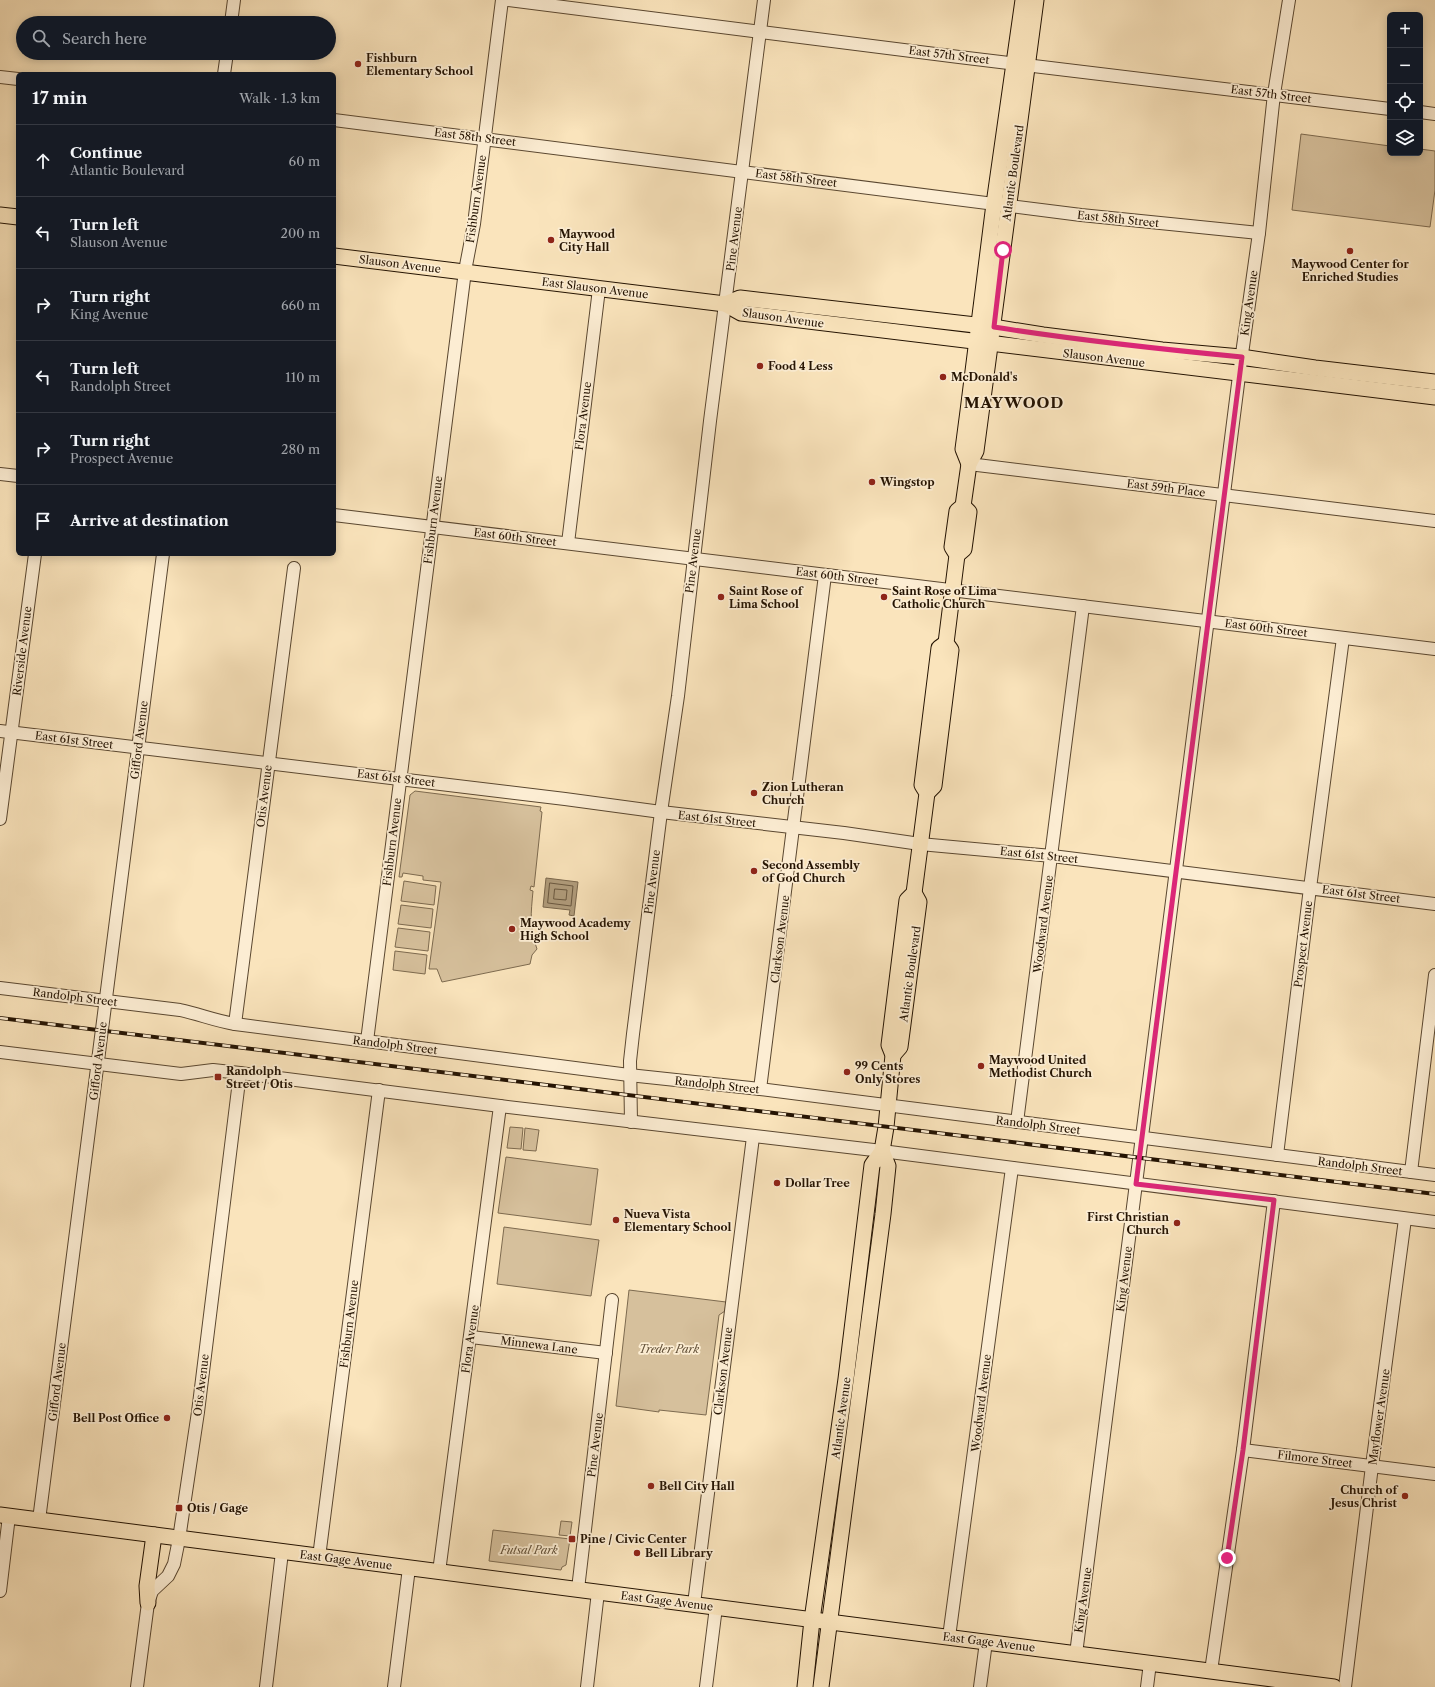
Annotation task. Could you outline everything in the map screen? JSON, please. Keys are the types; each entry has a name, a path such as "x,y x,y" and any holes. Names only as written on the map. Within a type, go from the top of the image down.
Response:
{"main road":[{"name":"Atlantic Boulevard","path":"888,1108 893,1055 900,1047 909,988 919,902 914,893 920,844 927,793 934,786 951,650 946,643 957,555 952,547 956,511 964,506 969,464 976,451 992,343 1009,206 1021,64 1023,0"},
{"name":"Atlantic Boulevard","path":"969,464 963,449 994,204 1021,64 1036,0"},
{"path":"0,215 16,217"},
{"name":"Slauson Avenue","path":"336,256 465,271"},
{"name":"East Slauson Avenue","path":"465,271 725,304"},
{"name":"Slauson Avenue","path":"725,304 740,298 978,325 1162,350 1242,357 1315,368 1435,382"},
{"name":"Slauson Avenue","path":"725,304 741,313 1435,397"},
{"name":"Atlantic Avenue","path":"805,1687 812,1620 846,1379 872,1165 882,1151 888,1108"},
{"name":"Atlantic Avenue","path":"821,1687 884,1207 888,1166 882,1151"},
{"name":"East Gage Avenue","path":"5,1516 1211,1671 1270,1683 1334,1687"},
{"path":"148,1602 146,1586 154,1535"}],"street":[{"path":"232,16 234,0"},
{"name":"Fishburn Avenue","path":"367,1041 465,271 474,224 502,0"},
{"name":"East 57th Street","path":"508,0 1387,109"},
{"name":"Pine Avenue","path":"631,1122 629,1075 633,1034 661,812 678,696 693,558 764,0"},
{"name":"King Avenue","path":"1076,1654 1209,621 1239,373 1259,233 1274,94 1289,0"},
{"path":"224,72 226,60"},
{"path":"0,77 16,79"},
{"path":"1423,112 1435,114"},
{"name":"East 58th Street","path":"336,120 1081,215 1259,233"},
{"name":"Flora Avenue","path":"568,543 599,288"},
{"name":"East 59th Place","path":"969,464 1435,521"},
{"path":"0,474 16,476"},
{"name":"East 60th Street","path":"336,515 1435,649"},
{"name":"Riverside Avenue","path":"0,819 6,731 35,556"},
{"name":"Gifford Avenue","path":"39,1520 163,556"},
{"name":"Otis Avenue","path":"235,1024 294,568"},
{"name":"Clarkson Avenue","path":"760,1089 825,575"},
{"name":"Woodward Avenue","path":"1018,1122 1083,606"},
{"name":"Prospect Avenue","path":"1277,1155 1343,638"},
{"name":"East 61st Street","path":"6,731 794,827 920,844 1052,856 1435,904"},
{"path":"1411,1172 1435,975"},
{"name":"Randolph Street","path":"0,988 180,1010 191,1012 218,1022 629,1075 760,1089 888,1108 1018,1122 1435,1175"},
{"path":"0,1052 180,1074 212,1070 240,1073 753,1137 882,1151 1136,1184 1274,1200 1435,1222"},
{"name":"Otis Avenue","path":"137,1687 148,1602 152,1591 168,1576 174,1564 179,1538 199,1399 240,1073"},
{"name":"Fishburn Avenue","path":"319,1557 379,1090"},
{"name":"Flora Avenue","path":"439,1572 471,1337 500,1106"},
{"name":"Clarkson Avenue","path":"694,1604 753,1137"},
{"name":"Woodward Avenue","path":"949,1637 1012,1168"},
{"path":"1211,1671 1243,1450 1274,1200"},
{"name":"Mayflower Avenue","path":"1345,1687 1372,1466 1405,1219"},
{"name":"Pine Avenue","path":"578,1589 612,1300"},
{"name":"Minnewa Lane","path":"471,1337 606,1352"},
{"name":"Filmore Street","path":"1243,1450 1435,1474"},
{"path":"0,1591 5,1516"},
{"path":"266,1687 282,1552"},
{"path":"394,1687 409,1568"},
{"path":"587,1687 598,1592"},
{"path":"706,1687 716,1607"},
{"path":"980,1687 986,1642"},
{"path":"1147,1687 1150,1663"}],"green space":[{"path":"1301,134 1387,146 1387,156 1423,156 1423,149 1435,151 1435,190 1430,227 1292,210"},
{"path":"415,791 541,807 540,811 542,812 534,887 531,886 530,890 533,891 531,913 534,941 537,949 532,955 530,964 442,982 437,969 429,969 441,882 423,880 423,876 403,873 402,877 399,877 410,795"},
{"path":"404,881 436,886 434,905 401,901"},
{"path":"401,905 433,909 431,928 398,924"},
{"path":"398,928 430,932 428,951 395,947"},
{"path":"395,951 427,955 425,974 393,970"},
{"path":"510,1127 523,1128 521,1149 507,1148"},
{"path":"525,1128 539,1130 536,1151 523,1150"},
{"path":"506,1157 598,1169 591,1225 498,1213"},
{"path":"504,1227 599,1240 591,1296 497,1284"},
{"name":"Treder Park","path":"629,1290 726,1302 725,1311 719,1315 706,1415 659,1410 659,1412 616,1406"},
{"path":"561,1521 572,1522 570,1536 559,1535"},
{"name":"Futsal Park","path":"493,1530 570,1539 566,1565 562,1567 561,1570 489,1561"}],"water":[{"path":"546,878 578,882 574,916 569,915 570,910 543,907"}],"railway":[{"path":"0,1018 1435,1194"}],"place":[{"name":"Fishburn Elementary School","path":"358,64"},
{"name":"Maywood City Hall","path":"551,240"},
{"name":"Maywood Center for Enriched Studies","path":"1350,251"},
{"name":"Food 4 Less","path":"760,366"},
{"name":"McDonald's","path":"943,377"},
{"name":"Wingstop","path":"872,482"},
{"name":"Saint Rose of Lima School","path":"721,597"},
{"name":"Saint Rose of Lima Catholic Church","path":"884,597"},
{"name":"Zion Lutheran Church","path":"754,793"},
{"name":"Second Assembly of God Church","path":"754,871"},
{"name":"Maywood Academy High School","path":"512,929"},
{"name":"Maywood United Methodist Church","path":"981,1066"},
{"name":"99 Cents Only Stores","path":"847,1072"},
{"name":"Randolph Street / Otis","path":"218,1077"},
{"name":"Dollar Tree","path":"777,1183"},
{"name":"Nueva Vista Elementary School","path":"616,1220"},
{"name":"First Christian Church","path":"1177,1223"},
{"name":"Bell Post Office","path":"167,1418"},
{"name":"Bell City Hall","path":"651,1486"},
{"name":"Church of Jesus Christ","path":"1405,1496"},
{"name":"Otis / Gage","path":"179,1508"},
{"name":"Pine / Civic Center","path":"572,1539"},
{"name":"Bell Library","path":"637,1553"}],"district":[{"name":"MAYWOOD","path":"1014,402"}],"route":[{"path":"1003,250 994,327 1043,335 1162,350 1242,357 1136,1184 1274,1200 1243,1450 1227,1558"}]}
